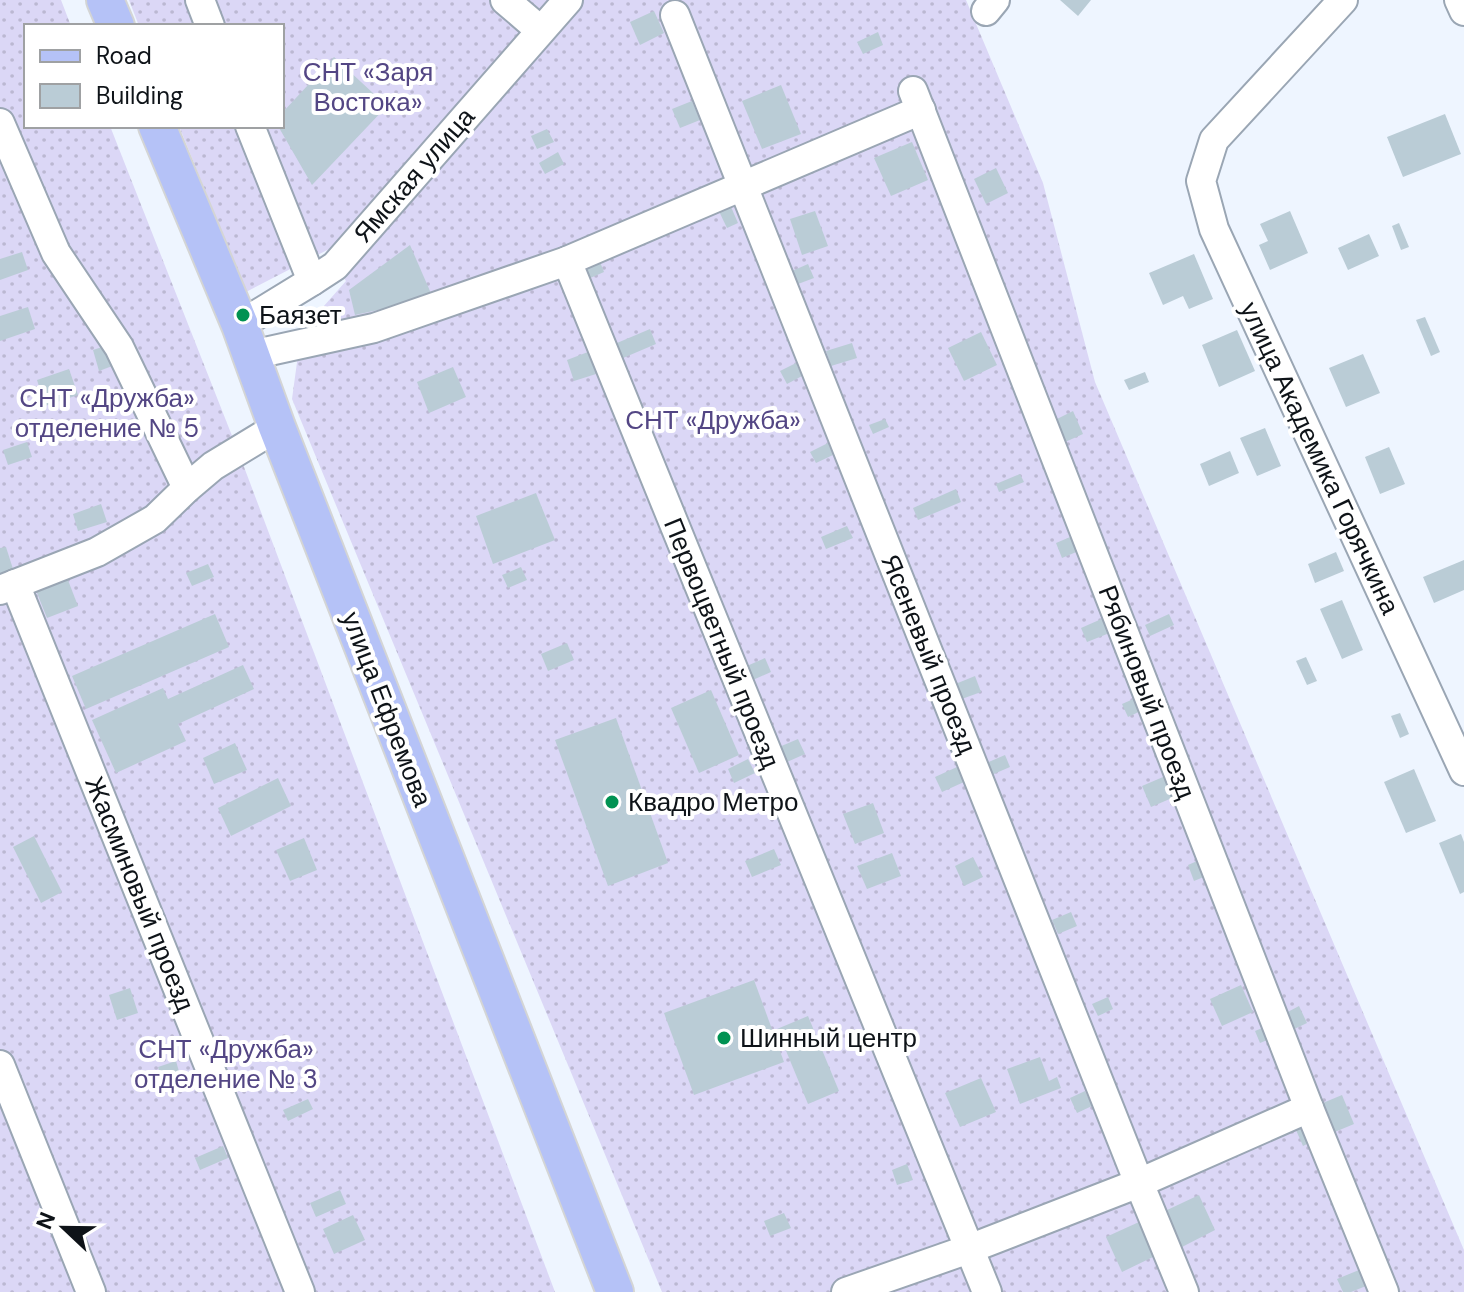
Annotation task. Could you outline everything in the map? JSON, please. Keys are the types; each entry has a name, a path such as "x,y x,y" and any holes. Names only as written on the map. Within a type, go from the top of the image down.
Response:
{"main road":[{"path":"105,0 115,24"},
{"name":"улица Ефремова","path":"158,128 245,340 615,1292"}],"street":[{"path":"200,0 209,24"},
{"path":"505,0 540,30"},
{"name":"Ямская улица","path":"245,340 312,281 335,266 568,0"},
{"name":"улица Академика Горячкина","path":"1343,0 1214,140 1201,181 1214,229 1464,771"},
{"path":"1459,0 1464,11"},
{"name":"Ясеневый проезд","path":"675,15 1184,1292"},
{"name":"Рябиновый проезд","path":"744,186 917,100 1309,1108 1384,1292"},
{"path":"0,123 56,253 119,347 187,488"},
{"path":"251,128 312,281"},
{"path":"245,340 374,328 567,261 744,186"},
{"name":"Первоцветный проезд","path":"567,261 987,1292"},
{"path":"8,587 97,552 155,519 213,466 277,427"},
{"name":"Жасминовый проезд","path":"8,587 300,1292"},
{"path":"0,1065 91,1292"},
{"path":"846,1292 969,1249 1139,1183 1309,1108"}],"green space":[{"name":"СНТ «Дружба» отделение № 3","path":"0,0 61,0 70,24 24,24 24,128 111,128 238,451 555,1292 0,1292"},
{"name":"СНТ «Заря Востока»","path":"129,0 568,0 333,247 246,292 180,128 284,128 284,24 138,24"},
{"name":"СНТ «Дружба»","path":"577,0 966,0 1043,183 1095,382 1464,1250 1464,1292 662,1292 292,399 298,355 323,307 346,281 337,269"}],"building":[{"path":"1060,0 1091,0 1078,16"},
{"path":"654,11 664,33 640,45 630,22"},
{"path":"878,32 883,45 863,54 857,42"},
{"path":"334,57 387,106 312,185 279,128 284,128 284,111"},
{"path":"781,85 801,134 762,149 742,101"},
{"path":"692,101 700,120 680,128 672,109"},
{"path":"1445,114 1461,154 1403,177 1387,137"},
{"path":"547,129 554,142 537,149 531,136"},
{"path":"912,142 928,180 891,196 874,158"},
{"path":"558,152 564,164 545,174 539,163"},
{"path":"996,168 1008,193 986,204 974,179"},
{"path":"728,200 738,223 727,228 716,205"},
{"path":"815,211 828,246 802,255 790,219"},
{"path":"1290,211 1308,253 1270,270 1259,245 1268,241 1260,224"},
{"path":"1399,223 1409,247 1401,250 1392,226"},
{"path":"1369,234 1379,256 1348,270 1338,248"},
{"path":"410,245 433,298 355,315 349,290"},
{"path":"22,252 28,270 0,280 0,259"},
{"path":"1194,254 1213,299 1189,309 1183,296 1163,305 1149,273"},
{"path":"598,257 604,272 588,279 582,264"},
{"path":"808,264 814,278 798,284 792,271"},
{"path":"28,307 35,329 0,341 0,316"},
{"path":"1425,317 1440,352 1431,356 1416,320"},
{"path":"650,329 656,344 623,358 617,343"},
{"path":"1237,330 1255,371 1219,387 1202,345"},
{"path":"981,332 997,365 964,381 948,348"},
{"path":"852,343 857,358 831,366 826,351"},
{"path":"108,345 115,365 99,371 93,350"},
{"path":"588,352 596,374 574,381 567,360"},
{"path":"1363,354 1380,393 1346,407 1329,368"},
{"path":"796,363 802,376 787,384 780,371"},
{"path":"453,367 466,397 429,413 417,382"},
{"path":"69,369 78,395 45,406 37,380"},
{"path":"1145,372 1149,382 1129,390 1124,380"},
{"path":"1073,411 1083,434 1063,443 1053,421"},
{"path":"885,419 889,427 873,434 869,425"},
{"path":"1265,428 1281,466 1257,476 1240,438"},
{"path":"27,442 32,457 8,465 3,450"},
{"path":"828,443 833,455 816,463 810,452"},
{"path":"1389,447 1405,484 1380,494 1365,457"},
{"path":"1230,451 1239,473 1209,486 1200,464"},
{"path":"1020,474 1024,482 999,492 996,484"},
{"path":"956,489 961,502 918,520 913,508"},
{"path":"536,493 555,540 493,564 476,516"},
{"path":"101,504 107,522 78,531 73,514"},
{"path":"847,526 853,538 826,549 821,537"},
{"path":"1075,535 1081,550 1062,558 1056,543"},
{"path":"6,547 13,569 0,573 0,548"},
{"path":"1336,552 1344,571 1315,583 1308,564"},
{"path":"1464,560 1464,590 1434,603 1423,577"},
{"path":"208,564 214,577 192,586 186,573"},
{"path":"521,567 527,580 508,588 502,575"},
{"path":"66,575 78,606 47,618 35,588"},
{"path":"1342,600 1363,650 1342,659 1320,609"},
{"path":"215,614 229,647 86,709 72,676"},
{"path":"1169,614 1174,625 1150,636 1145,625"},
{"path":"1106,617 1112,632 1087,642 1081,628"},
{"path":"567,643 574,660 548,671 541,654"},
{"path":"1306,657 1317,681 1307,685 1296,661"},
{"path":"765,658 771,672 746,683 740,669"},
{"path":"243,665 254,689 178,724 186,741 116,773 92,720 163,688 168,699"},
{"path":"975,676 981,692 959,700 953,685"},
{"path":"711,690 739,755 699,773 671,708"},
{"path":"1138,697 1145,709 1128,717 1122,704"},
{"path":"1400,713 1409,734 1400,738 1391,716"},
{"name":"Квадро Метро","path":"616,718 668,863 608,886 555,740"},
{"path":"798,739 805,754 778,766 772,750"},
{"path":"235,743 247,770 214,784 203,758"},
{"path":"1005,755 1010,767 989,776 984,764"},
{"path":"748,759 755,773 734,783 728,769"},
{"path":"957,767 964,782 942,792 935,777"},
{"path":"1414,769 1436,821 1406,833 1384,782"},
{"path":"1170,774 1179,795 1151,807 1142,786"},
{"path":"278,778 291,806 231,836 218,808"},
{"path":"873,803 884,833 855,844 843,814"},
{"path":"1461,834 1464,842 1464,892 1460,894 1439,843"},
{"path":"34,836 62,892 41,903 13,847"},
{"path":"304,838 317,870 290,881 276,850"},
{"path":"774,849 781,865 752,877 745,861"},
{"path":"892,853 901,876 867,889 857,866"},
{"path":"973,857 983,877 964,886 955,866"},
{"path":"1204,858 1211,874 1194,881 1188,865"},
{"path":"1071,912 1077,926 1058,934 1052,920"},
{"name":"Шинный центр","path":"754,980 784,1062 694,1095 664,1013"},
{"path":"1241,985 1253,1012 1222,1026 1210,999"},
{"path":"130,988 138,1013 117,1020 109,995"},
{"path":"1108,997 1113,1009 1098,1016 1092,1004"},
{"path":"1299,1006 1307,1023 1290,1031 1282,1015"},
{"path":"808,1016 839,1091 808,1104 777,1029"},
{"path":"1267,1026 1272,1038 1260,1043 1255,1031"},
{"path":"1040,1057 1049,1081 1057,1077 1061,1088 1020,1104 1007,1069"},
{"path":"176,1061 182,1082 164,1088 158,1067"},
{"path":"981,1078 996,1112 960,1127 945,1093"},
{"path":"1085,1091 1092,1106 1077,1113 1070,1098"},
{"path":"1342,1095 1354,1124 1330,1134 1318,1105"},
{"path":"308,1099 313,1109 288,1121 283,1110"},
{"path":"1308,1124 1315,1140 1303,1146 1296,1130"},
{"path":"223,1146 228,1158 200,1170 195,1158"},
{"path":"907,1164 913,1180 897,1185 892,1170"},
{"path":"340,1190 346,1204 316,1217 310,1203"},
{"path":"1199,1195 1215,1230 1182,1247 1165,1211"},
{"path":"784,1213 791,1228 770,1236 764,1221"},
{"path":"353,1215 365,1240 334,1254 323,1229"},
{"path":"1139,1222 1155,1256 1122,1272 1106,1237"},
{"path":"1359,1270 1366,1286 1343,1292 1337,1279"}],"place":[{"name":"Баязет","path":"243,315"},
{"name":"Квадро Метро","path":"612,802"},
{"name":"Шинный центр","path":"724,1038"}],"park label":[{"name":"СНТ «Дружба» отделение № 5","path":"107,413"}]}
